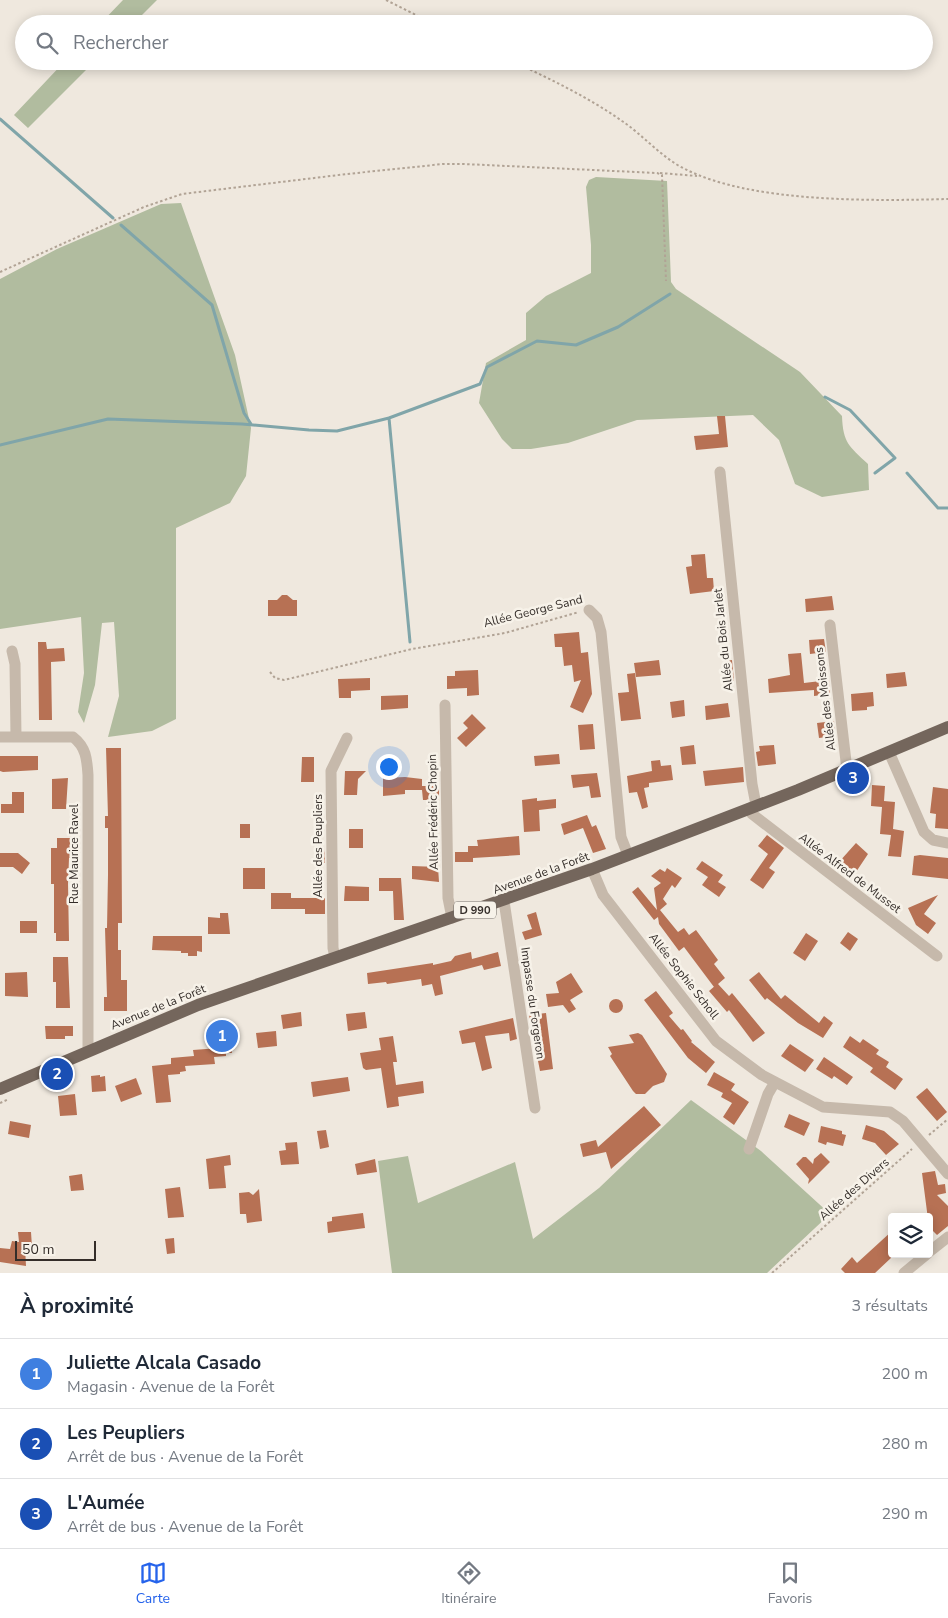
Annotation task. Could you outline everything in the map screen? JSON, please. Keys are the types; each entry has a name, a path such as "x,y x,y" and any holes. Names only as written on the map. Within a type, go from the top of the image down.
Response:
{"main road":[{"name":"Avenue de la Forêt","path":"0,1089 88,1050 198,1005 504,901 592,869 847,770 948,727"}],"street":[{"name":"Allée du Bois Jarlet","path":"720,472 753,806"},
{"name":"Allée George Sand","path":"589,610 597,618 600,632 621,837 628,855"},
{"name":"Allée des Moissons","path":"830,625 847,770"},
{"path":"12,651 15,664 16,737"},
{"name":"Allée Frédéric Chopin","path":"445,705 448,898 452,918"},
{"name":"Rue Maurice Ravel","path":"0,737 73,737 86,752 88,775 88,1050"},
{"name":"Allée des Peupliers","path":"335,957 333,948 331,770 347,738"},
{"path":"889,752 924,832 933,840 948,843"},
{"name":"Allée Alfred de Musset","path":"753,806 752,814 785,841 937,956"},
{"name":"Allée Sophie Scholl","path":"592,869 603,895 716,1041 775,1082 823,1108 890,1112 903,1121 948,1174"},
{"name":"Impasse du Forgeron","path":"504,901 535,1108"},
{"path":"750,1149 768,1094 775,1082"},
{"path":"933,1249 948,1237"},
{"path":"904,1273 922,1258"}],"path":[{"path":"386,0 416,15"},
{"path":"530,70 587,98 622,120 683,168 700,176 731,185 792,194 858,200 948,199"},
{"path":"0,272 144,207 182,194 442,164 700,176"},
{"path":"657,173 662,178 666,281"},
{"name":"Allée George Sand","path":"270,672 275,678 284,680 412,649 505,633 589,610"},
{"name":"Allée des Divers","path":"772,1273 948,1119"}],"green space":[{"path":"123,0 157,0 142,15 109,15"},
{"path":"56,70 86,70 28,128 14,115"},
{"path":"596,177 667,181 671,282 676,289 800,372 842,416 844,432 848,443 868,464 869,490 822,497 795,484 779,440 753,415 637,420 568,443 531,449 512,449 502,439 479,403 486,363 526,340 526,313 546,296 591,273 591,245 586,187 589,180"},
{"path":"181,203 235,355 251,428 246,476 230,503 176,528 176,719 152,731 108,737 119,696 114,622 102,623 95,685 84,723 78,712 84,673 81,617 0,629 0,279 57,249 161,204"},
{"path":"691,1100 761,1151 830,1214 767,1273 392,1273 378,1161 408,1156 418,1203 515,1162 533,1239 599,1188"}],"building":[{"path":"717,416 725,416 728,447 696,450 694,436 719,434"},
{"path":"705,554 707,578 713,578 714,591 690,594 686,567 692,566 691,555"},
{"path":"282,595 287,595 293,600 297,600 297,616 268,616 268,600 277,600"},
{"path":"832,596 834,610 806,612 805,599"},
{"path":"579,632 581,653 588,652 592,694 583,713 570,707 581,680 574,682 572,665 564,666 562,647 555,647 554,634"},
{"path":"824,639 826,652 810,654 809,640"},
{"path":"38,642 46,642 47,649 64,648 65,661 51,662 52,720 39,720"},
{"path":"801,653 804,683 829,680 830,694 814,696 814,690 769,693 768,679 790,675 788,654"},
{"path":"659,660 661,675 636,677 634,663"},
{"path":"732,660 734,681 727,682 725,661"},
{"path":"478,670 479,695 467,696 467,688 447,689 447,676 455,676 455,671"},
{"path":"905,672 907,686 887,688 886,674"},
{"path":"635,673 641,719 621,721 618,693 629,692 627,674"},
{"path":"370,678 370,690 351,691 351,698 339,698 338,679"},
{"path":"873,692 874,706 867,707 867,710 852,711 851,694"},
{"path":"408,695 408,708 381,710 381,696"},
{"path":"684,700 685,716 672,718 670,702"},
{"path":"728,703 730,717 706,720 705,706"},
{"path":"472,714 486,728 466,747 457,738 468,728 463,723"},
{"path":"834,721 835,736 819,738 817,723"},
{"path":"593,724 595,749 580,750 578,725"},
{"path":"694,745 696,764 682,765 680,747"},
{"path":"774,745 776,764 758,766 756,752 760,751 759,746"},
{"path":"106,748 121,748 122,923 118,923 118,950 121,950 121,980 127,980 127,1011 104,1011 104,997 107,997 105,928 107,928 108,875 108,828 105,828 105,816 108,816"},
{"path":"559,754 560,764 535,766 534,756"},
{"path":"0,756 38,756 38,770 0,771"},
{"path":"302,757 314,757 314,782 301,782"},
{"path":"660,760 661,766 671,765 673,780 649,783 649,787 644,788 648,807 642,809 637,792 629,793 627,776 652,771 651,761"},
{"path":"743,767 744,782 705,786 703,771"},
{"path":"345,771 366,771 358,779 357,795 344,795"},
{"path":"597,773 601,797 591,798 589,786 573,788 571,775"},
{"path":"405,777 422,779 422,786 439,786 439,800 423,800 422,790 405,790 405,794 383,796 383,778"},
{"path":"68,778 66,809 52,809 52,779"},
{"path":"872,785 885,786 884,801 895,802 893,829 904,831 901,857 888,856 891,835 880,834 882,807 871,806"},
{"path":"933,787 948,789 948,829 935,828 936,814 930,813"},
{"path":"12,792 24,792 24,813 1,813 1,804 12,804"},
{"path":"537,798 537,801 556,799 556,808 539,810 540,831 524,832 522,800"},
{"path":"587,815 592,827 596,825 606,849 593,853 583,828 564,835 561,824"},
{"path":"240,824 250,824 250,838 240,838"},
{"path":"349,829 363,829 363,848 349,848"},
{"path":"767,835 784,848 769,868 775,872 763,889 750,880 768,854 758,846"},
{"path":"519,836 520,855 473,858 473,862 455,862 455,852 468,852 468,846 478,846 477,840"},
{"path":"57,838 70,838 72,845 72,858 69,858 68,884 69,941 56,941 56,933 54,933 54,884 51,884 51,848 57,848"},
{"path":"856,843 868,854 854,875 839,862"},
{"path":"315,848 324,848 325,863 315,863"},
{"path":"0,853 18,853 30,863 22,874 13,867 0,867"},
{"path":"914,856 948,858 948,879 912,875"},
{"path":"702,861 723,875 718,882 726,887 719,897 702,885 708,877 696,869"},
{"path":"412,866 438,867 439,882 412,879"},
{"path":"243,868 265,868 265,889 243,889"},
{"path":"667,868 682,878 675,888 672,885 663,899 667,904 660,910 678,932 684,928 689,935 696,930 718,960 714,964 725,978 718,984 729,996 732,993 765,1033 753,1042 729,1010 727,1012 709,991 714,987 684,947 679,951 659,924 658,917 654,920 632,892 638,887 657,910 654,888 661,883 651,876 660,869 665,872"},
{"path":"379,878 401,878 404,920 394,920 393,891 379,891"},
{"path":"345,886 369,887 369,901 344,901"},
{"path":"271,893 291,893 291,898 325,898 325,914 305,914 305,909 271,909"},
{"path":"938,895 924,914 936,923 928,934 916,925 908,908"},
{"path":"536,912 542,935 525,940 522,932 532,929 527,915"},
{"path":"220,913 228,913 230,934 208,934 208,917 220,918"},
{"path":"20,921 37,921 37,933 20,933"},
{"path":"848,932 858,939 850,951 840,943"},
{"path":"806,933 818,941 805,961 793,953"},
{"path":"153,936 202,936 202,952 197,951 197,956 188,956 188,953 181,953 181,951 152,950"},
{"path":"471,952 472,959 498,952 501,966 484,970 482,965 440,976 443,994 435,996 432,984 422,986 421,979 387,984 386,982 368,984 367,973 433,963 433,965 451,961 455,956"},
{"path":"53,957 68,957 70,1008 56,1008 56,982 53,982"},
{"path":"27,972 28,997 5,996 5,973"},
{"path":"759,972 781,999 785,995 819,1023 824,1016 833,1023 823,1038 798,1023 767,998 765,1000 749,980"},
{"path":"571,973 583,992 570,1000 576,1009 569,1013 563,1005 548,1007 546,994 559,993 556,982"},
{"path":"656,991 673,1013 669,1016 681,1030 683,1029 691,1042 715,1062 706,1073 688,1058 644,1000"},
{"path":"613,999 619,999 623,1006 619,1013 613,1013 609,1009 609,1003"},
{"path":"301,1012 302,1026 283,1029 281,1015"},
{"path":"365,1012 367,1028 348,1031 346,1014"},
{"path":"546,1013 553,1069 540,1071 529,1015"},
{"path":"513,1018 517,1039 510,1041 509,1033 485,1036 492,1068 482,1071 475,1042 462,1044 459,1031"},
{"path":"45,1026 73,1026 73,1036 65,1036 65,1039 46,1039"},
{"path":"276,1031 277,1046 258,1048 256,1033"},
{"path":"229,1032 232,1053 226,1053 226,1056 214,1057 215,1064 185,1066 186,1071 180,1072 180,1074 168,1075 171,1102 156,1103 152,1066 171,1064 171,1058 194,1056 193,1050 219,1048 217,1034"},
{"path":"638,1033 642,1035 667,1074 664,1082 653,1086 645,1094 636,1094 633,1091 610,1056 612,1054 608,1047 634,1043 629,1035"},
{"path":"393,1036 397,1062 393,1062 396,1085 423,1081 424,1093 398,1097 399,1106 387,1108 381,1068 366,1070 363,1068 360,1053 381,1050 379,1038"},
{"path":"850,1036 860,1043 863,1039 879,1050 876,1054 889,1062 886,1067 903,1079 895,1090 870,1072 873,1068 843,1047"},
{"path":"790,1044 814,1060 805,1072 781,1056"},
{"path":"824,1057 853,1077 847,1085 834,1076 832,1079 816,1069"},
{"path":"714,1072 735,1084 731,1090 749,1102 734,1125 723,1117 732,1103 721,1097 723,1093 707,1085"},
{"path":"100,1075 100,1077 105,1076 106,1091 92,1092 91,1076"},
{"path":"348,1077 350,1091 313,1097 311,1082"},
{"path":"136,1078 142,1094 121,1102 115,1086"},
{"path":"927,1088 947,1112 937,1121 916,1097"},
{"path":"75,1094 77,1115 60,1116 58,1096"},
{"path":"644,1106 661,1125 611,1169 606,1152 583,1157 580,1144 596,1140 598,1147"},
{"path":"789,1114 810,1123 804,1136 784,1127"},
{"path":"10,1121 31,1125 29,1138 8,1134"},
{"path":"866,1125 884,1131 899,1144 886,1155 875,1143 862,1139"},
{"path":"821,1126 842,1131 842,1134 846,1135 843,1146 827,1142 826,1145 818,1142"},
{"path":"326,1130 329,1147 320,1149 317,1131"},
{"path":"297,1142 299,1164 281,1165 279,1151 286,1150 285,1143"},
{"path":"821,1153 830,1162 808,1184 809,1179 796,1164 803,1157 806,1157 813,1164 814,1159"},
{"path":"230,1155 231,1165 224,1166 226,1188 209,1189 206,1159"},
{"path":"375,1159 377,1172 357,1175 355,1164"},
{"path":"935,1171 938,1185 945,1184 946,1193 937,1195 948,1206 948,1226 937,1235 933,1231 933,1213 927,1213 922,1173"},
{"path":"82,1174 84,1190 71,1191 69,1176"},
{"path":"180,1187 184,1217 168,1218 165,1189"},
{"path":"259,1189 262,1221 247,1223 246,1214 240,1214 239,1193 249,1192 253,1195"},
{"path":"363,1213 365,1228 328,1233 327,1222 332,1221 332,1217"},
{"path":"18,1232 31,1232 32,1247 25,1247 26,1266 0,1262 0,1248 10,1249 12,1241 19,1242"},
{"path":"888,1235 888,1258 891,1258 875,1273 845,1273 841,1269 852,1257 857,1263"},
{"path":"174,1238 175,1253 167,1254 165,1239"}],"waterway":[{"path":"0,119 113,218"},
{"path":"121,225 212,305 244,413 251,424"},
{"path":"389,418 480,384 487,367 537,341 576,345 618,327 670,294"},
{"path":"825,397 850,410 895,458 875,473"},
{"path":"0,445 108,419 242,424 337,431 389,418 410,642"},
{"path":"907,473 938,508 948,508"}],"place":[{"name":"L'Aumée","path":"853,778"},
{"name":"Juliette Alcala Casado","path":"222,1036"},
{"name":"Les Peupliers","path":"57,1074"}]}
